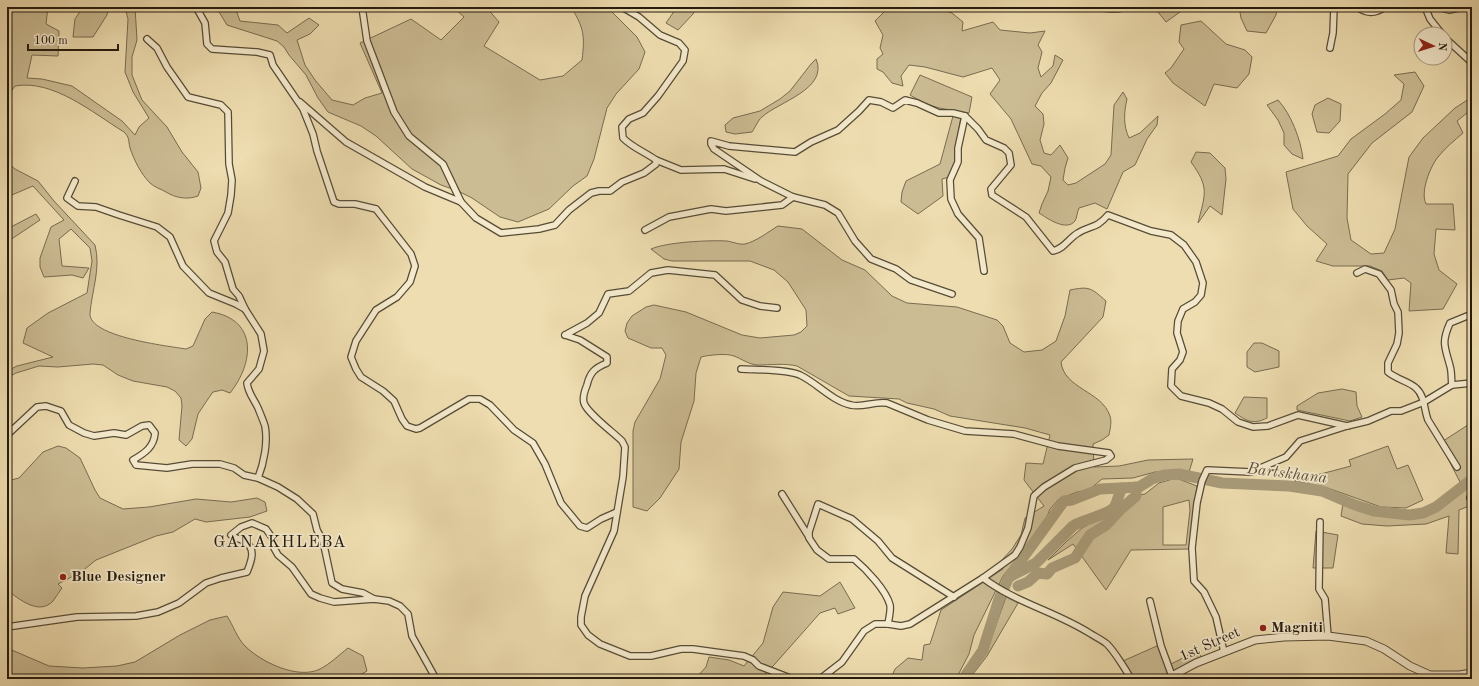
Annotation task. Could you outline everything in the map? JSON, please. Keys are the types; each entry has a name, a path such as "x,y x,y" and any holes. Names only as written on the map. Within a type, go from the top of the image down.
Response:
{"street":[{"path":"196,7 205,24 207,44 212,49 257,52 270,55 273,64 303,110 313,134 334,202 340,204 355,204 376,209 412,254 415,266 410,282 397,296 376,310 356,341 351,357 361,377 383,391 394,401 402,419 407,426 416,429 469,399 480,399 490,404 514,430 533,443 545,464 561,503 580,526 587,528 601,519 617,512"},
{"path":"362,7 367,41 394,112 409,136 443,164 462,202 476,218 501,233 539,229 555,225 570,210 591,193 599,191 610,192 622,182 644,173 656,164 656,160"},
{"path":"622,7 639,17 660,35 679,43 685,50 682,61 658,96 643,113 629,119 622,127 623,138 632,147 646,153 656,160 682,170 724,169 761,180"},
{"path":"1330,48 1333,33 1334,7"},
{"path":"1357,7 1363,11 1375,13 1385,7"},
{"path":"1425,7 1430,19 1436,26"},
{"path":"1438,7 1449,10 1464,7"},
{"path":"147,39 157,48 167,67 188,97 221,105 228,112 229,164 232,180 231,196 228,213 214,241 217,252 225,262 234,289 245,310 261,334 264,351 259,369 247,382 248,390 258,407 264,425 265,442 263,462 258,478"},
{"path":"1453,45 1469,60 1472,59"},
{"path":"294,96 346,142 425,187 462,202"},
{"path":"952,294 911,280 896,269 872,259 855,240 838,213 825,205 793,197 761,180 714,149 711,141 729,146 795,152 811,142 838,130 869,100 881,102 893,108 905,100 918,103 939,113 953,113 965,116 978,129 986,140 1004,148 1009,153 1011,165 991,189 992,195 1026,217 1053,251 1059,250 1078,233 1100,224 1108,215 1151,231 1171,235 1184,245 1196,262 1203,283 1201,295 1194,302 1183,309 1178,321 1177,333 1183,352 1180,360 1172,369 1171,386 1181,396 1222,408 1238,422 1253,427 1268,426 1298,415 1347,426"},
{"path":"965,116 958,148 958,162 950,180 951,199 958,214 979,238 984,271"},
{"path":"1472,130 1472,137"},
{"path":"75,181 68,198 78,206 96,207 157,227 170,237 183,266 209,293 236,304 245,310"},
{"path":"644,230 669,217 711,209 726,211 782,205 793,197"},
{"path":"1356,272 1364,269 1379,274 1391,290 1394,304 1398,312 1400,333 1397,344 1388,363 1388,372 1394,377 1416,388 1424,402 1428,420 1457,467"},
{"path":"777,308 760,306 742,300 715,275 668,270 651,273 629,292 608,294 598,313 587,323 565,336 580,340 607,357 607,363 598,367 589,376 584,395 584,403 588,410 622,441 625,447 623,477 614,531 585,596 581,625 588,635 600,644 630,656 651,656 681,648 692,648 744,656 753,660 759,666 793,679"},
{"path":"1452,386 1450,368 1444,350 1445,335 1450,324 1472,314"},
{"path":"741,369 768,370 799,375 843,403 852,406 882,402 928,420 965,431 1014,434 1058,446 1109,453 1110,456 1106,460 1075,468 1044,487 1034,496 1028,528 1020,548 1015,555 983,578 910,624 901,626 875,624 864,631 842,662 820,679"},
{"path":"1224,652 1216,617 1204,592 1194,581 1192,548 1202,481 1207,470 1251,472 1286,457 1300,441 1368,421 1391,411 1401,411 1424,402 1452,386 1472,383"},
{"path":"7,435 37,408 46,406 61,411 69,425 84,433 94,436 114,433 126,435 142,426 149,426 156,433 155,442 146,452 134,460 136,465 167,468 192,464 220,464 234,468 244,476 258,478 278,487 298,499 313,514 317,530 323,541 332,583 342,589 362,593 374,599"},
{"path":"782,494 817,550 829,559 854,559 863,567 885,594 890,606 888,624"},
{"path":"809,538 809,532 818,504 852,520 878,541 892,558 954,597"},
{"path":"1320,522 1319,589 1325,599 1328,636"},
{"path":"7,627 77,617 136,616 158,612 179,603 206,583 246,572 252,560 253,551 250,545 244,541 234,538 231,535 241,527 252,523 266,529 273,539 274,548 278,555 292,567 311,594 334,602 374,599 389,601 405,610 408,614 412,636 436,679"},
{"path":"983,578 996,588 1078,625 1107,644 1126,669 1131,679"},
{"path":"1150,601 1169,677"},
{"name":"1st Street","path":"1169,677 1196,663 1255,640 1284,637 1328,636 1366,641 1384,649 1410,666 1430,675 1459,675 1472,673"},
{"path":"1420,679 1430,675"}],"shaded area":[{"path":"7,7 48,7 46,24 59,31 58,56 32,55 27,78 42,79 72,86 122,121 135,135 139,127 149,118 133,92 125,72 128,19 125,7 135,7 137,40 132,57 132,75 142,100 167,127 182,152 198,172 201,188 198,196 190,198 178,197 156,187 147,179 138,167 130,148 128,138 124,132 86,107 58,92 29,85 15,86 10,93 7,106"},
{"path":"83,7 108,7 107,15 93,37 73,37 75,19"},
{"path":"216,7 235,7 240,21 278,25 287,33 309,18 319,25 310,34 297,40 305,65 315,80 332,100 353,105 365,98 382,93 360,43 411,19 441,40 464,17 453,7 486,7 499,22 484,46 540,80 563,76 582,60 583,38 581,27 571,7 607,7 637,37 645,52 639,69 616,94 607,108 594,159 587,176 573,186 549,209 518,222 500,217 472,198 441,185 412,169 376,136 361,126 328,112 318,98 306,75 284,47 277,41 227,25"},
{"path":"677,7 696,7 693,14 678,30 666,23"},
{"path":"889,7 939,7 939,9 952,13 963,22 962,31 993,22 1000,30 1030,33 1045,31 1038,45 1042,52 1038,68 1041,77 1053,66 1055,55 1063,60 1051,83 1042,93 1035,106 1043,114 1044,124 1040,140 1044,153 1051,155 1060,145 1068,158 1063,180 1068,185 1076,183 1105,164 1111,155 1114,105 1123,92 1127,99 1125,118 1129,138 1140,133 1158,116 1157,125 1147,139 1135,165 1123,172 1107,209 1095,203 1079,208 1075,221 1067,225 1057,223 1039,213 1048,191 1051,177 1041,166 1032,164 1011,119 990,94 1000,80 992,68 963,77 925,67 909,65 901,76 903,86 892,83 883,72 877,69 877,59 883,54 880,48 883,35 875,21"},
{"path":"1093,7 1133,7 1129,10 1115,12 1096,11"},
{"path":"1154,7 1187,7 1166,22"},
{"path":"1239,7 1277,7 1276,15 1266,33 1247,31 1241,18"},
{"path":"1201,21 1226,44 1245,50 1252,57 1249,74 1237,88 1214,84 1205,106 1173,83 1165,73 1171,68 1184,49 1179,42 1181,25"},
{"path":"816,59 818,69 815,79 809,87 800,94 769,111 759,120 752,132 735,134 726,132 725,125 733,118 760,111 790,91"},
{"path":"1415,72 1424,86 1412,112 1372,143 1348,174 1347,218 1351,240 1371,254 1384,253 1395,229 1409,157 1423,138 1455,108 1472,97 1472,109 1457,121 1463,133 1444,150 1435,161 1429,173 1424,193 1426,204 1453,204 1455,230 1436,229 1434,254 1439,270 1457,284 1443,309 1409,311 1411,283 1404,278 1388,280 1382,271 1370,266 1333,266 1316,261 1327,244 1307,226 1293,209 1286,172 1338,156 1351,139 1401,100 1404,84 1394,75"},
{"path":"920,75 972,97 969,113 939,108 924,103 910,95"},
{"path":"1328,98 1341,104 1340,121 1329,133 1317,132 1312,114 1315,105"},
{"path":"1278,100 1287,112 1295,128 1303,159 1292,154 1284,145 1284,133 1278,120 1267,105"},
{"path":"953,116 961,117 955,150 955,161 949,177 942,179 943,196 918,214 901,202 902,192 906,181 940,164"},
{"path":"1196,152 1210,153 1225,168 1226,179 1222,215 1210,206 1198,223 1203,205 1204,191 1201,178 1191,162"},
{"path":"7,162 15,169 38,181 54,201 95,245 97,254 97,271 90,313 93,321 102,328 130,339 186,349 193,346 205,319 212,312 227,317 238,324 244,333 247,344 247,356 244,369 238,381 230,393 222,390 213,392 198,414 192,439 186,446 179,440 182,406 181,398 175,391 167,387 133,381 118,375 103,365 93,364 58,367 39,366 16,373 7,378 7,371 17,366 53,357 23,343 27,328 48,313 87,293 92,261 90,248 71,229 59,239 62,266 89,268 83,278 72,275 44,277 40,267 40,258 51,227 64,220 33,186 7,197"},
{"path":"36,214 40,220 7,242 7,229"},
{"path":"778,226 802,229 842,260 865,270 892,296 907,303 957,307 997,320 1003,326 1010,343 1024,352 1042,350 1056,341 1065,316 1070,290 1082,288 1090,289 1106,301 1103,317 1061,362 1064,371 1069,378 1099,401 1106,408 1111,418 1109,435 1093,444 1094,467 1119,466 1148,460 1193,459 1189,472 1155,472 1133,478 1102,479 1089,490 1077,492 1059,499 1050,509 1043,526 1030,545 1003,576 974,635 969,654 956,679 891,678 895,669 908,658 922,660 924,645 930,644 941,610 1003,569 1001,561 1012,549 1021,535 1025,518 1044,506 1024,480 1026,463 1043,464 1050,435 1025,428 950,416 934,409 907,403 899,399 849,396 797,366 782,364 757,365 748,363 734,356 727,355 704,356 701,357 696,373 694,401 681,442 679,469 660,498 647,511 633,507 633,431 635,422 660,379 666,355 662,348 651,348 628,338 625,331 627,323 632,316 646,307 654,305 686,312 742,335 760,338 794,335 801,332 807,326 806,310 788,282 774,270 750,261 672,261 664,259 651,249 677,243 699,241 727,241 745,244 758,239"},
{"path":"1254,343 1262,343 1279,351 1279,367 1255,372 1247,367 1247,352"},
{"path":"1342,389 1356,392 1357,406 1362,417 1350,421 1297,410 1297,406 1318,393"},
{"path":"1244,397 1267,398 1267,418 1254,422 1235,413"},
{"path":"1471,423 1472,477 1461,484 1440,443"},
{"path":"58,446 66,448 80,458 100,498 123,509 149,507 196,499 231,502 257,498 265,502 267,511 250,517 206,522 195,519 173,532 156,536 96,560 81,572 58,584 62,588 53,601 42,607 35,606 17,598 7,590 7,481 19,478 43,452"},
{"path":"1388,446 1397,469 1408,465 1423,500 1406,508 1381,507 1325,487 1294,481 1351,466 1349,460"},
{"path":"1176,478 1197,486 1189,549 1131,550 1106,590 1073,544 1048,560 1082,528 1112,514 1129,497 1145,494 1159,483","holes":["1189,500 1190,510 1186,545 1163,545 1163,507"]},
{"path":"1472,485 1472,505 1459,510 1458,554 1446,553 1449,516 1426,524 1387,526 1362,524 1341,516 1343,503 1372,513 1393,518 1414,518 1423,516 1442,507"},
{"path":"1316,531 1338,535 1333,568 1313,568"},
{"path":"840,582 855,608 838,614 835,608 820,613 765,674 777,679 695,679 706,667 709,657 729,660 744,666 763,643 773,607 783,592 820,596"},
{"path":"1006,597 1018,603 987,656 970,678 987,650"},
{"path":"227,616 245,646 260,658 280,668 291,671 311,672 324,667 348,648 363,656 367,671 353,679 7,679 7,648 49,666 83,668 117,666 135,662 180,635 210,620"},
{"path":"1159,645 1167,666 1199,650 1201,657 1158,679 1135,679 1123,661"}],"waterway":[{"name":"Bartskhana","path":"963,679 983,650 999,599 1009,577 1064,501 1072,500 1100,489 1139,487 1152,479 1164,475 1179,474 1222,483 1289,486 1322,491 1355,505 1374,511 1409,515 1423,513 1436,507 1472,479"},
{"name":"Bartskhana","path":"1018,586 1028,582 1038,573 1047,574 1052,568 1075,558 1090,535 1106,525 1136,496 1136,487"},
{"name":"Bartskhana","path":"1011,576 1036,563 1073,526 1112,509 1115,506 1122,488"}],"place":[{"name":"Blue Designer","path":"63,577"},
{"name":"Magniti","path":"1263,628"}],"district":[{"name":"GANAKHLEBA","path":"280,542"}]}
